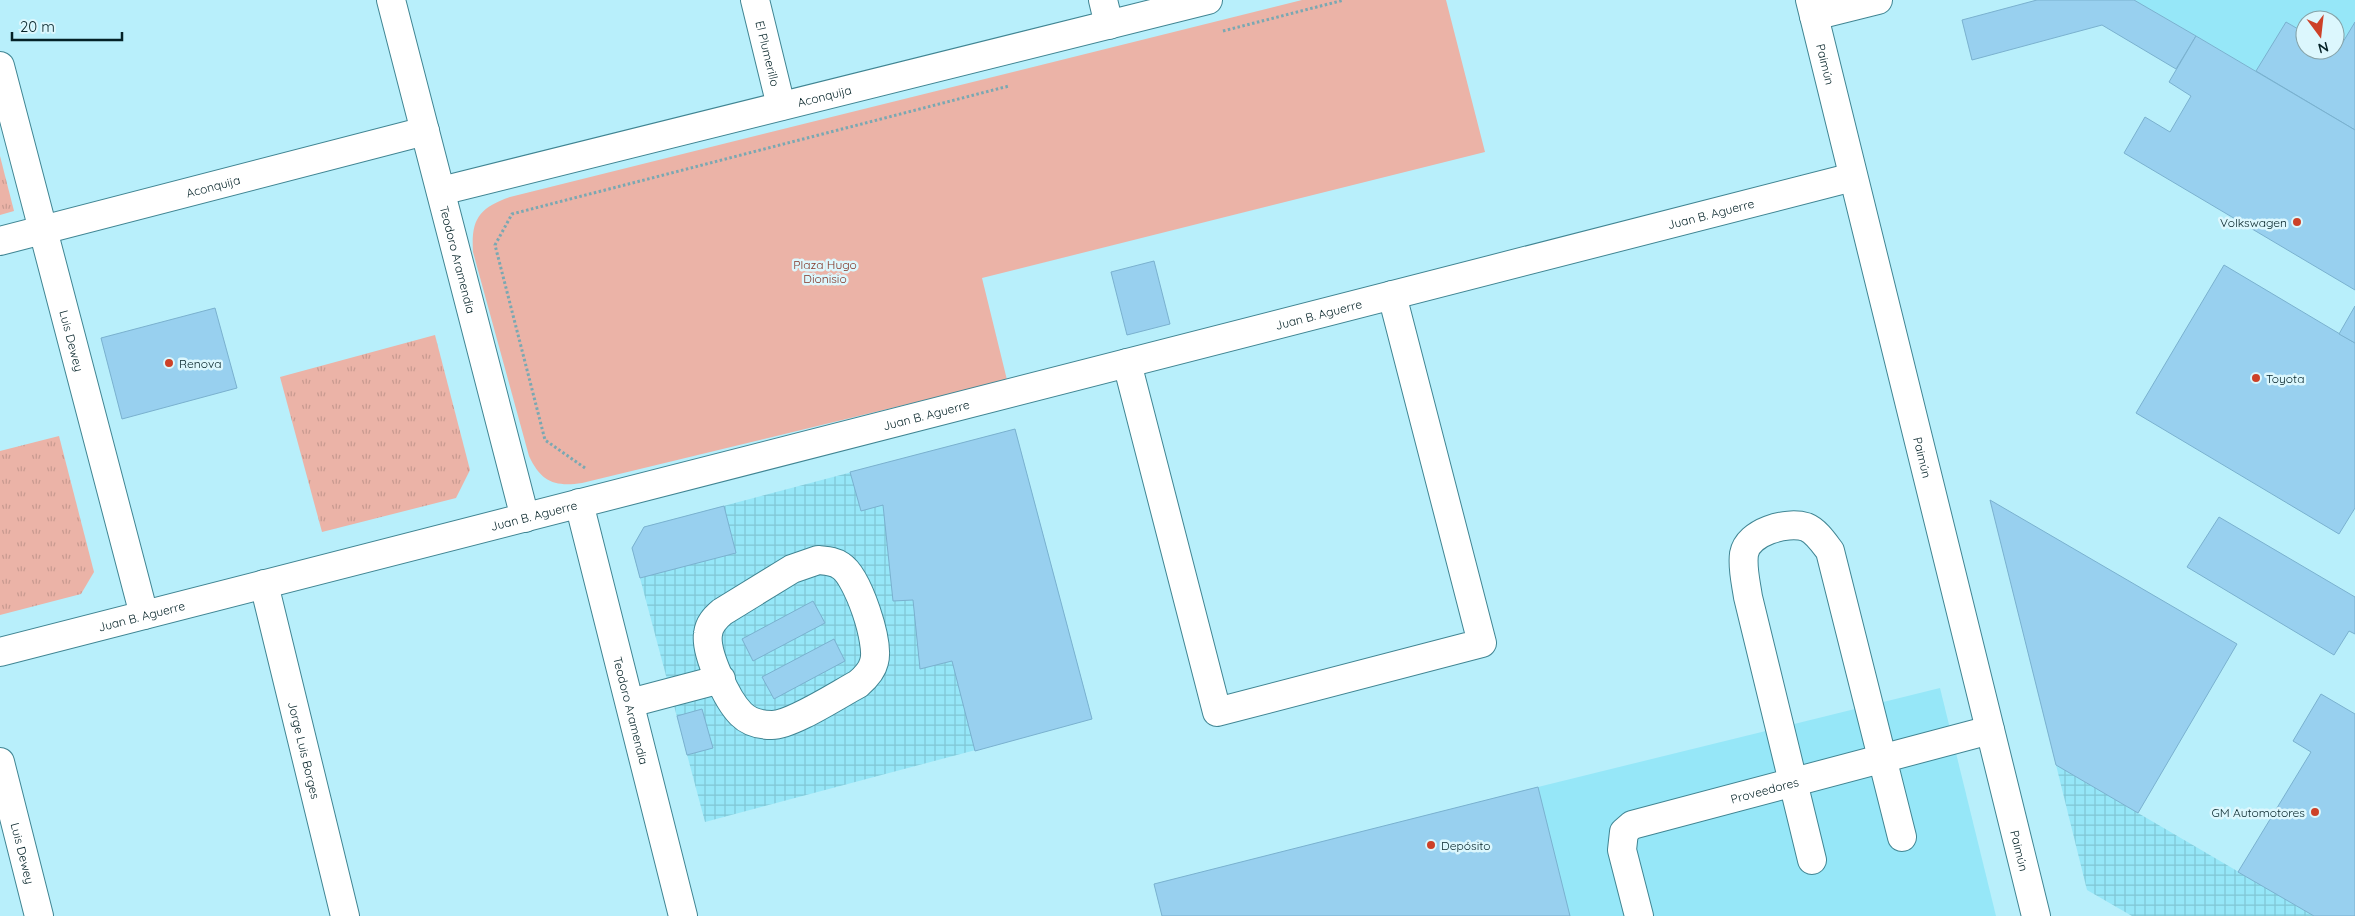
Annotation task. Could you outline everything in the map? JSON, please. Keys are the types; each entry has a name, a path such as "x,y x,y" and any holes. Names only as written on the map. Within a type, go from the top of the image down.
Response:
{"street":[{"name":"Teodoro Aramendia","path":"392,0 525,518"},
{"name":"El Plumerillo","path":"754,0 781,106"},
{"name":"Aconquija","path":"441,191 781,106 1106,12 1208,0"},
{"path":"1812,8 1878,0"},
{"name":"Paimún","path":"1812,8 2036,916"},
{"name":"Luis Dewey","path":"0,66 144,614"},
{"name":"Aconquija","path":"0,241 425,131"},
{"name":"Juan B. Aguerre","path":"0,652 1853,177"},
{"path":"1127,363 1217,712 1482,643 1392,295"},
{"name":"Teodoro Aramendia","path":"580,504 683,916"},
{"path":"1812,860 1748,596 1744,572 1744,553 1756,536 1775,529 1790,526 1806,527 1820,537 1830,551 1902,836"},
{"path":"830,561 842,566 850,575 874,638 876,650 874,663 868,675 858,684 792,719 774,725 755,722 741,714 721,679 708,653 707,642 708,631 713,621 722,612 806,562 830,561"},
{"name":"Jorge Luis Borges","path":"264,584 344,916"},
{"path":"630,704 721,679"},
{"name":"Proveedores","path":"1639,916 1622,850 1624,832 1632,825 1990,730"},
{"name":"Luis Dewey","path":"0,762 39,916"}],"path":[{"path":"1218,32 1344,0"},
{"path":"588,470 545,440 495,245 512,214 1015,85"}],"shaded area":[{"path":"2134,0 2355,0 2355,130 2196,36"},
{"path":"1015,429 1092,719 705,822 632,548 644,527"},
{"path":"1940,688 1996,916 1162,916 1154,884"},
{"path":"2056,765 2314,916 2132,916 2087,890"}],"green space":[{"name":"Plaza Hugo Dionisio","path":"1302,0 1446,0 1485,152 982,278 1007,380 582,483 564,484 550,481 534,465 529,456 473,252 474,231 479,216 499,201"},
{"path":"0,156 14,211 0,215"},
{"path":"435,335 470,470 456,498 322,532 280,377"},
{"path":"59,436 94,572 81,594 0,615 0,451"}],"building":[{"path":"2037,0 2134,0 2196,36 2176,69 2102,25 1972,60 1962,20"},
{"path":"2286,22 2295,27 2295,60 2345,60 2345,39 2355,22 2355,130 2256,71"},
{"name":"Volkswagen","path":"2196,36 2355,130 2355,290 2124,153 2145,117 2170,132 2191,96 2169,82"},
{"path":"1154,261 1170,324 1127,335 1111,272"},
{"name":"Toyota","path":"2224,265 2355,343 2355,508 2339,534 2136,413"},
{"path":"2355,306 2355,343 2339,334"},
{"name":"Renova","path":"215,308 237,388 122,419 101,338"},
{"path":"1015,429 1092,719 975,751 952,661 920,669 913,600 893,601 883,505 861,511 850,472"},
{"path":"1990,500 2237,644 2138,813 2056,765"},
{"path":"724,506 736,553 640,578 632,548 644,527"},
{"path":"2219,517 2355,597 2355,634 2349,631 2334,655 2187,567"},
{"path":"813,601 825,623 753,661 742,639"},
{"path":"834,639 845,661 774,699 762,677"},
{"name":"GM Automotores","path":"2321,694 2355,714 2355,916 2314,916 2238,872 2311,752 2293,741"},
{"path":"702,709 713,748 687,755 677,716"},
{"name":"Depósito","path":"1538,787 1570,916 1162,916 1154,884"}],"place":[{"name":"Volkswagen","path":"2297,222"},
{"name":"Renova","path":"169,363"},
{"name":"Toyota","path":"2256,378"},
{"name":"GM Automotores","path":"2315,812"},
{"name":"Depósito","path":"1431,845"}]}
